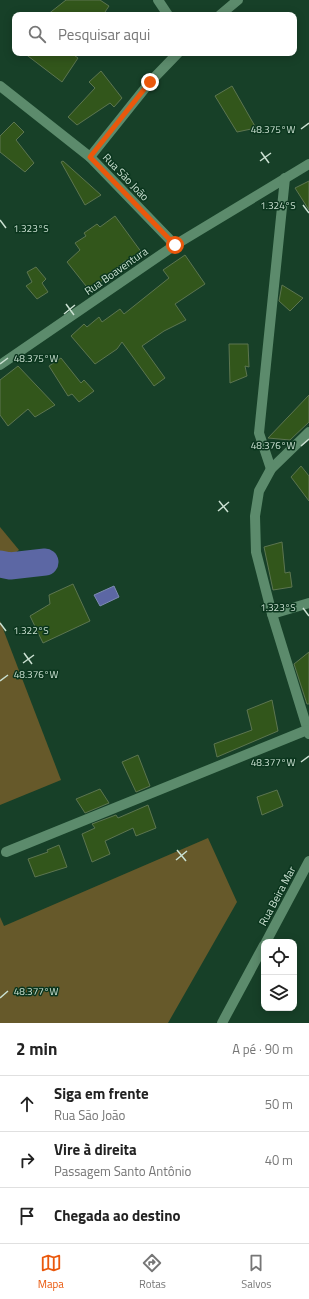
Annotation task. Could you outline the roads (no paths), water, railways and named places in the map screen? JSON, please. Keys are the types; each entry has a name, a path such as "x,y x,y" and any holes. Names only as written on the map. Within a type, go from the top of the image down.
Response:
{"street":[{"path":"158,0 166,12"},
{"path":"224,12 238,0"},
{"path":"90,157 150,82 175,56"},
{"name":"Rua São João","path":"0,86 90,157 175,245"},
{"name":"Rua Boaventura","path":"0,365 175,245 309,164"},
{"path":"271,469 259,433 285,178"},
{"path":"6,852 308,732 272,614 256,552 255,516 260,491 271,469 309,432"},
{"path":"272,614 309,603"},
{"name":"Rua Beira Mar","path":"268,939 309,861"},
{"path":"222,1023 261,951"}],"water":[{"path":"114,586 119,597 100,606 94,595"}],"waterway":[{"path":"0,564 10,566 45,562"}]}
